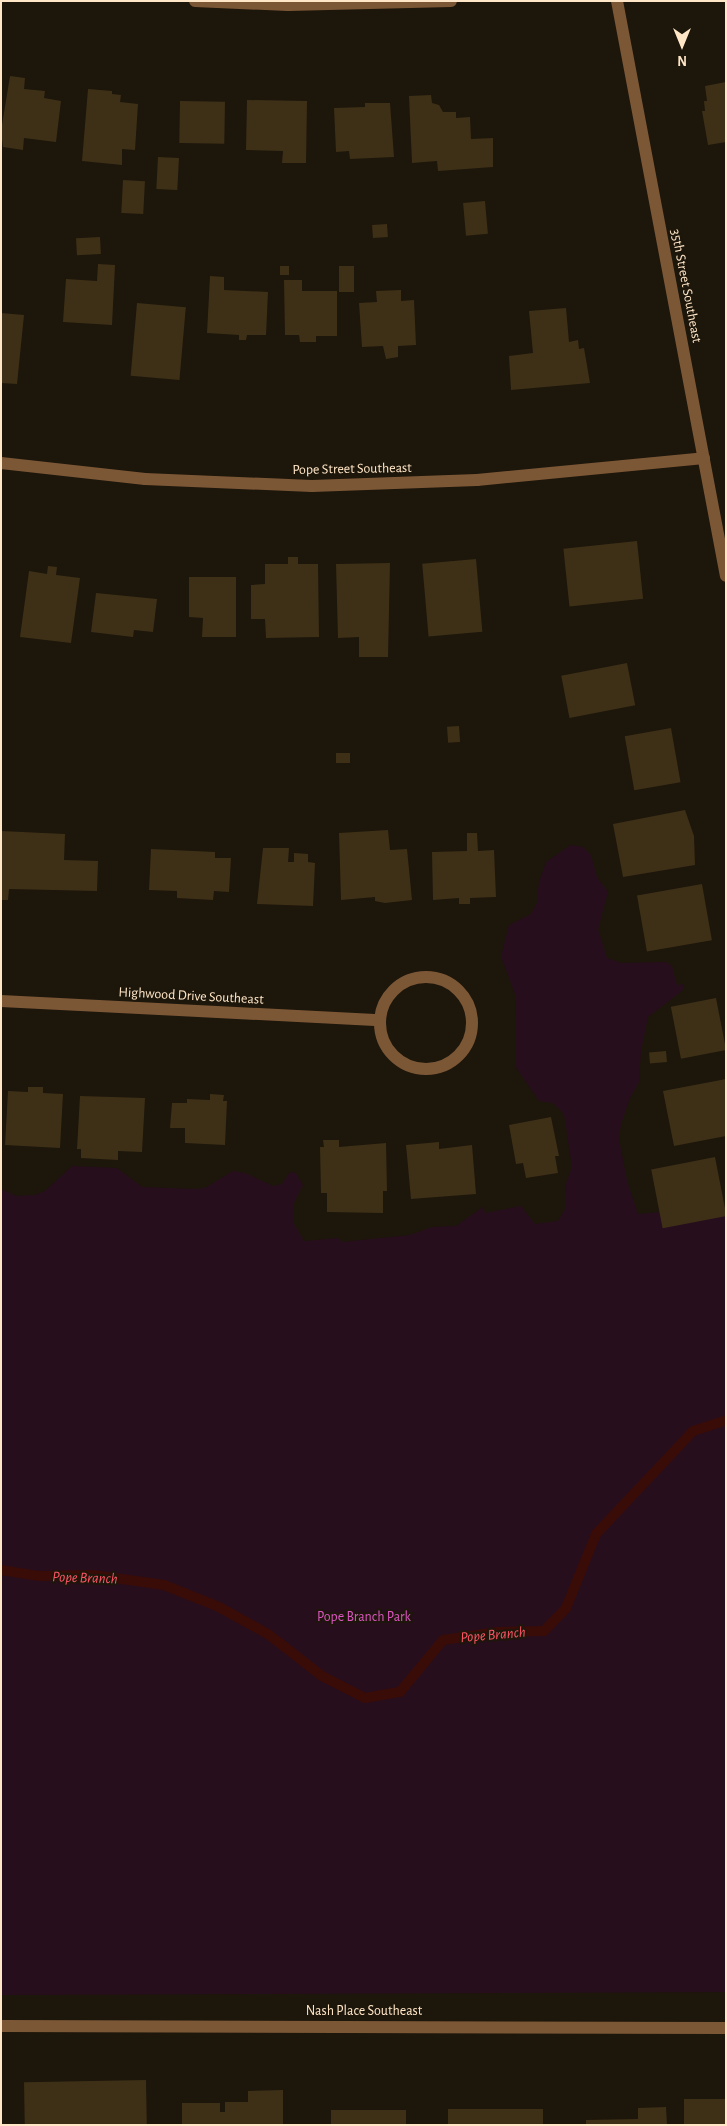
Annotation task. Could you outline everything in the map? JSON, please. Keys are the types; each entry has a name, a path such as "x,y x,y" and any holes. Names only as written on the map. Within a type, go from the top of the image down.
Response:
{"street":[{"path":"195,1 340,5 451,1"},
{"name":"35th Street Southeast","path":"617,1 726,576"},
{"name":"Pope Street Southeast","path":"1,463 145,479 312,486 477,480 704,458"},
{"path":"428,976 442,979 460,991 470,1009 472,1030 458,1056 439,1067 417,1068 403,1063 387,1048 380,1020 386,999 395,988 407,980 428,976"},
{"name":"Highwood Drive Southeast","path":"1,1001 380,1020"},
{"name":"Nash Place Southeast","path":"1,2026 726,2028"}],"green space":[{"name":"Pope Branch Park","path":"571,845 583,847 591,855 597,877 608,892 598,929 607,958 621,963 666,962 672,966 677,985 684,984 683,990 648,1017 641,1051 639,1082 630,1098 621,1124 619,1139 627,1181 638,1214 726,1206 726,1992 1,1995 1,1189 16,1196 35,1195 45,1191 72,1166 117,1168 142,1187 194,1189 205,1188 233,1171 245,1173 273,1186 282,1184 290,1172 296,1173 303,1185 294,1203 293,1222 304,1241 338,1238 342,1242 410,1235 432,1227 456,1226 483,1207 485,1213 521,1206 535,1224 558,1221 565,1209 566,1183 572,1167 564,1114 553,1103 539,1101 515,1066 516,997 501,956 509,925 531,914 537,903 539,882 546,862"}],"building":[{"path":"10,76 25,78 24,89 45,91 44,98 61,101 56,142 24,138 23,150 3,147 1,131"},
{"path":"726,82 726,142 708,145 702,111 705,111 704,101 707,101 705,86"},
{"path":"88,89 112,91 112,94 121,95 120,102 138,104 135,150 122,149 122,165 82,161"},
{"path":"431,95 432,103 439,105 443,112 456,112 456,118 470,117 471,139 493,138 493,167 438,171 437,161 412,163 409,96"},
{"path":"247,100 307,101 306,163 282,163 283,151 246,150"},
{"path":"180,101 225,102 224,144 179,143"},
{"path":"365,103 390,103 394,157 350,159 349,151 336,152 334,108 365,107"},
{"path":"158,157 179,158 177,190 156,189"},
{"path":"123,180 145,181 143,214 121,213"},
{"path":"485,201 488,234 466,236 463,203"},
{"path":"387,224 388,237 373,238 372,225"},
{"path":"100,237 101,254 77,255 76,238"},
{"path":"98,264 115,265 112,325 63,322 66,279 97,281"},
{"path":"280,266 289,266 289,275 280,275"},
{"path":"339,266 354,266 354,292 339,292"},
{"path":"210,276 224,277 224,290 268,292 266,335 247,335 246,340 239,340 239,335 207,333"},
{"path":"284,280 302,280 302,291 337,291 337,336 316,336 316,342 300,342 299,335 285,335"},
{"path":"401,290 401,301 414,300 416,345 398,346 398,357 386,359 383,346 362,347 359,303 377,302 376,291"},
{"path":"137,303 186,307 179,380 131,376"},
{"path":"566,308 569,342 578,340 579,349 584,348 590,383 511,390 509,356 533,353 529,311"},
{"path":"1,313 24,315 17,384 1,383"},
{"path":"637,541 643,599 569,606 563,549"},
{"path":"288,557 298,557 298,564 318,564 319,637 266,638 265,619 251,619 251,585 265,584 265,564 288,564"},
{"path":"476,559 482,632 429,636 422,564"},
{"path":"390,563 388,657 359,657 359,637 338,638 336,564"},
{"path":"48,566 57,567 56,575 80,578 71,643 20,637 29,571 47,574"},
{"path":"189,577 236,577 236,637 202,637 203,618 189,617"},
{"path":"96,593 157,599 153,632 134,630 133,637 91,632"},
{"path":"627,663 635,705 569,718 561,676"},
{"path":"459,726 460,742 448,743 447,727"},
{"path":"671,728 681,782 634,790 625,736"},
{"path":"336,753 350,753 350,763 336,763"},
{"path":"685,810 694,836 695,865 623,877 613,824"},
{"path":"388,830 390,850 407,849 412,900 385,903 375,901 375,897 341,900 339,833"},
{"path":"1,831 65,834 64,860 98,861 97,891 9,889 8,900 1,900"},
{"path":"467,833 477,833 478,851 494,850 496,897 470,898 470,904 459,904 459,898 433,900 432,852 467,851"},
{"path":"263,848 289,848 288,862 294,862 294,853 308,854 308,862 315,863 313,906 257,904"},
{"path":"151,849 215,852 215,858 231,858 229,892 214,891 213,900 177,898 177,891 149,890"},
{"path":"702,884 712,940 647,952 637,895"},
{"path":"716,998 726,1050 681,1059 671,1007"},
{"path":"666,1051 667,1062 650,1063 649,1052"},
{"path":"726,1079 726,1136 674,1146 663,1091"},
{"path":"28,1087 43,1087 43,1093 63,1094 60,1148 5,1145 8,1091 28,1092"},
{"path":"210,1094 224,1095 223,1101 227,1101 225,1145 185,1143 185,1128 170,1128 172,1103 187,1103 187,1099 210,1100"},
{"path":"80,1096 145,1098 142,1152 118,1151 118,1160 81,1158 81,1149 77,1149"},
{"path":"551,1117 559,1156 555,1156 558,1173 526,1178 523,1163 516,1164 509,1125"},
{"path":"323,1140 339,1140 339,1147 386,1143 387,1191 383,1191 383,1213 327,1212 327,1193 321,1193 320,1147 324,1147"},
{"path":"439,1142 439,1149 472,1145 476,1194 411,1199 406,1145"},
{"path":"715,1157 726,1216 663,1228 651,1169"},
{"path":"146,2080 147,2125 25,2125 24,2082"},
{"path":"283,2090 283,2125 182,2125 182,2103 220,2103 220,2112 225,2112 225,2102 248,2102 248,2091"},
{"path":"684,2099 726,2099 726,2125 684,2125"},
{"path":"666,2107 667,2125 586,2125 586,2120 638,2119 638,2108"},
{"path":"448,2109 543,2109 543,2125 448,2125"},
{"path":"331,2110 406,2110 406,2125 331,2125"}],"waterway":[{"name":"Pope Branch","path":"1,1570 40,1576 93,1575 164,1585 219,1607 268,1634 322,1676 365,1698 400,1692 443,1640 497,1632 544,1631 566,1608 596,1534 693,1431 726,1420"}]}
